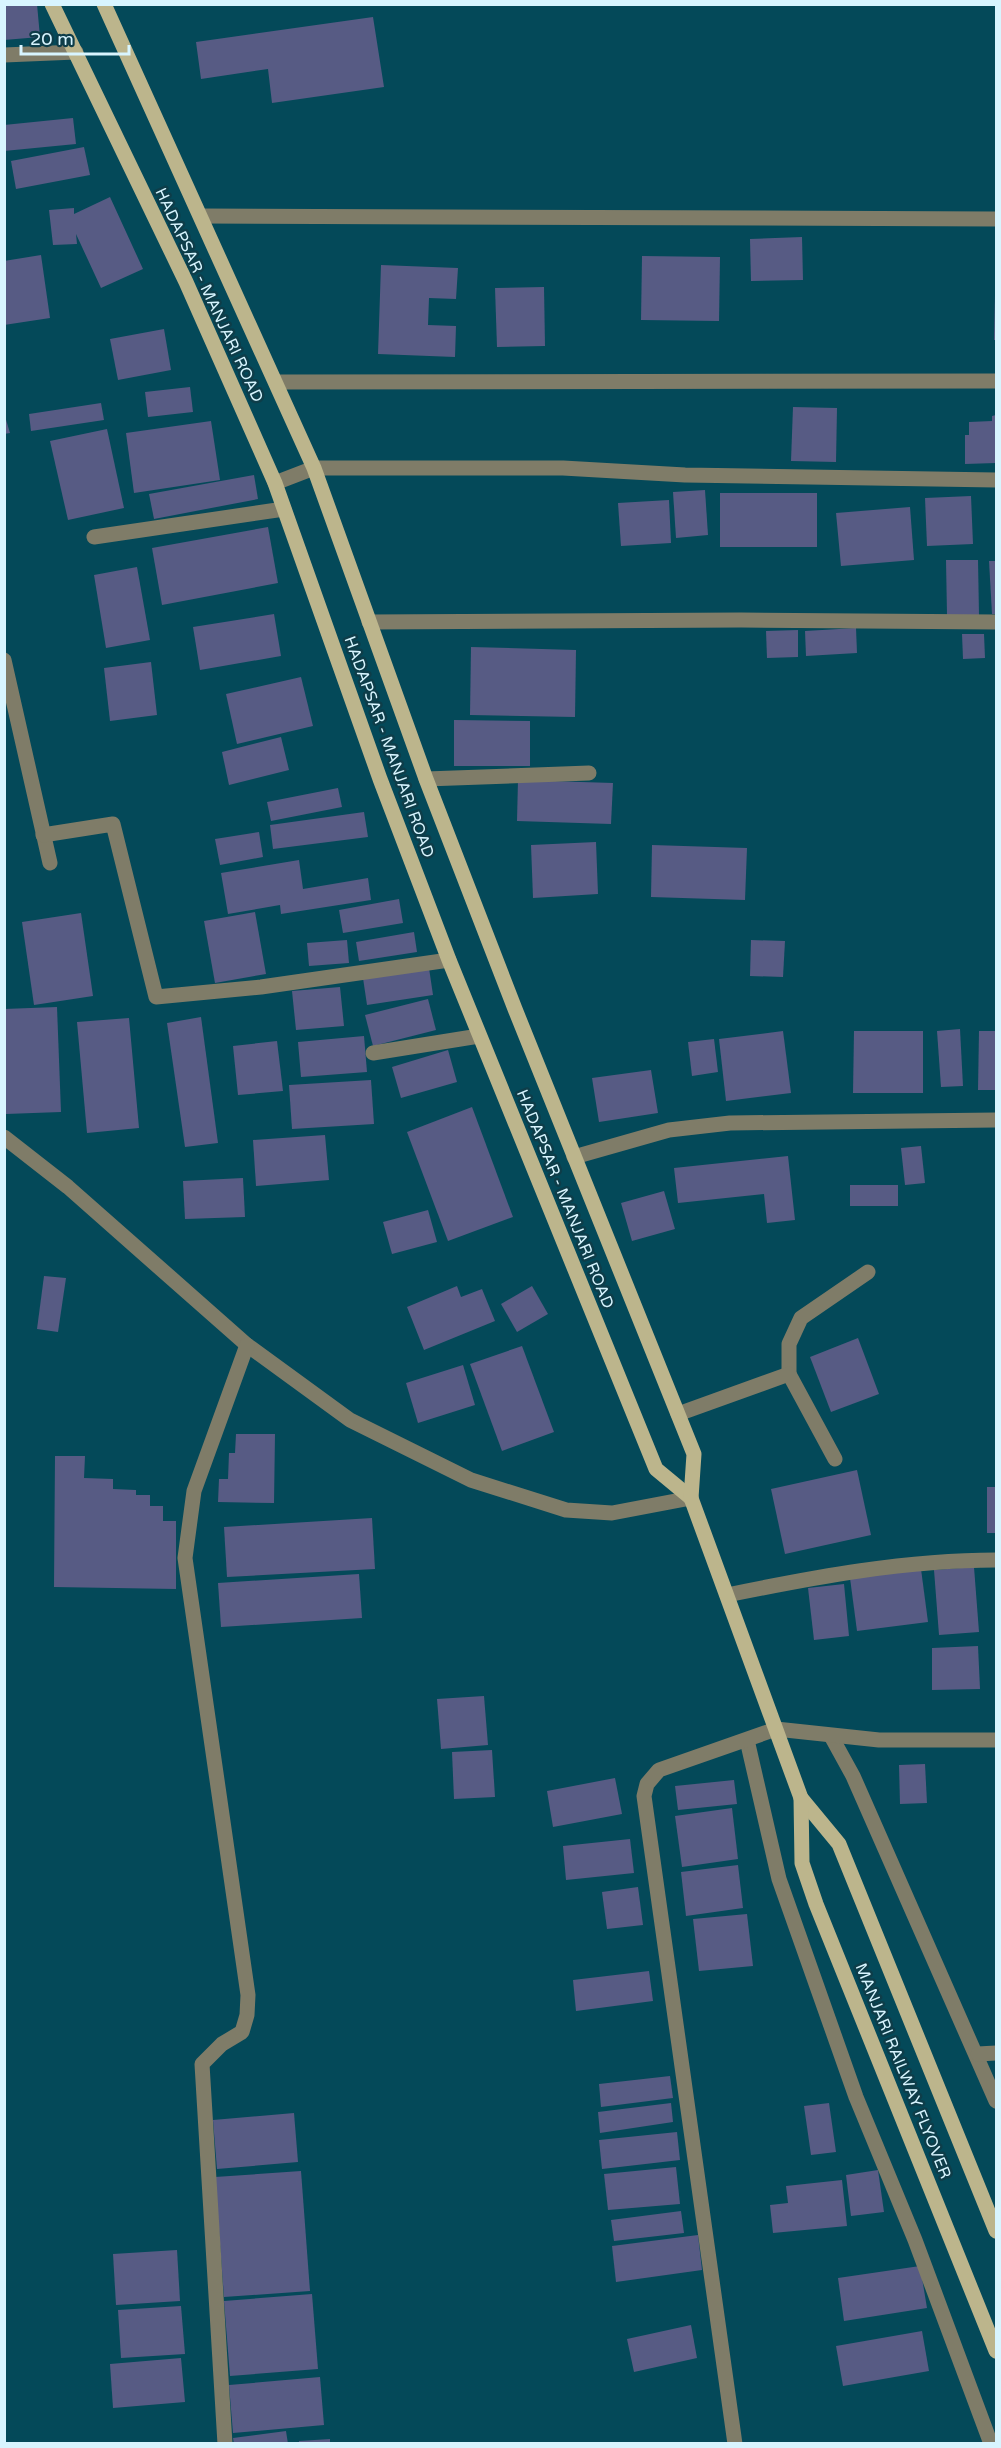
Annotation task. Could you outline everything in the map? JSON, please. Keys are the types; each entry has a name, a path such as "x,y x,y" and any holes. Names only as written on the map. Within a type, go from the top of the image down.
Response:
{"main road":[{"name":"HADAPSAR - MANJARI ROAD","path":"52,4 186,282 274,483 380,779 449,960 656,1469 691,1498"},
{"name":"HADAPSAR - MANJARI ROAD","path":"104,4 314,468 426,779 574,1157 694,1454 691,1498 776,1730"},
{"name":"MANJARI RAILWAY FLYOVER","path":"776,1730 801,1798 802,1863 816,1904 996,2351"},
{"name":"MANJARI RAILWAY FLYOVER","path":"801,1798 839,1844 996,2231"}],"street":[{"path":"4,55 76,52"},
{"path":"201,216 996,219"},
{"path":"277,382 996,381"},
{"path":"274,483 314,468 563,468 685,475 996,480"},
{"path":"94,537 284,509"},
{"path":"369,622 730,620 996,622"},
{"path":"4,660 50,863"},
{"path":"426,779 589,772"},
{"path":"43,835 113,824 156,998 261,987 449,960"},
{"path":"374,1053 479,1036"},
{"path":"574,1157 669,1130 730,1123 996,1120"},
{"path":"4,1137 68,1187 247,1345 350,1420 471,1480 566,1510 612,1513 691,1498"},
{"path":"836,1459 789,1374 789,1344 801,1318 868,1272"},
{"path":"225,2444 202,2064 222,2044 242,2032 248,2015 248,1995 185,1558 194,1491 247,1345"},
{"path":"678,1414 789,1374"},
{"path":"727,1595 821,1576 962,1560 996,1560"},
{"path":"735,2444 644,1796 647,1784 659,1770 776,1730 879,1740 996,1740"},
{"path":"831,1736 853,1776 978,2054 996,2101"},
{"path":"747,1740 779,1879 856,2097 915,2240 991,2444"},
{"path":"978,2054 996,2053"}],"building":[{"path":"4,4 37,4 40,37 4,40"},
{"path":"373,17 384,87 272,103 268,69 201,79 196,42"},
{"path":"73,118 76,144 4,151 4,125"},
{"path":"84,147 90,175 16,189 11,161"},
{"path":"110,197 143,269 101,288 76,234 77,244 53,245 49,210 74,208 74,214"},
{"path":"802,237 803,280 751,281 750,239"},
{"path":"41,255 50,318 4,325 4,261"},
{"path":"642,256 720,257 719,321 641,320"},
{"path":"381,265 458,268 456,299 429,298 428,325 456,326 455,357 378,354"},
{"path":"544,287 545,346 497,347 495,288"},
{"path":"995,295 996,340 994,340"},
{"path":"164,329 171,370 118,380 110,339"},
{"path":"190,387 193,412 148,417 145,392"},
{"path":"101,403 104,420 31,431 29,414"},
{"path":"793,407 837,408 836,462 791,461"},
{"path":"4,413 10,433 4,434"},
{"path":"996,415 996,463 965,464 965,435 969,435 969,422 992,421 992,416"},
{"path":"211,421 220,480 134,493 126,433"},
{"path":"107,429 124,508 68,520 50,441"},
{"path":"254,475 258,499 154,519 149,494"},
{"path":"705,490 708,535 676,538 673,492"},
{"path":"720,493 817,493 817,547 720,547"},
{"path":"971,496 973,544 927,546 925,498"},
{"path":"669,500 671,543 621,546 618,503"},
{"path":"910,507 914,560 841,566 836,513"},
{"path":"268,527 278,583 162,605 152,548"},
{"path":"946,560 978,560 979,615 947,615"},
{"path":"989,561 996,561 996,614 992,614"},
{"path":"137,567 150,640 106,648 94,575"},
{"path":"274,614 281,656 200,670 193,627"},
{"path":"856,628 857,653 806,656 805,631"},
{"path":"798,630 798,657 767,658 766,631"},
{"path":"962,634 984,634 985,658 963,659"},
{"path":"471,647 576,650 575,717 470,715"},
{"path":"151,662 157,715 110,721 104,668"},
{"path":"301,677 313,726 237,744 226,694"},
{"path":"454,720 530,721 530,766 454,766"},
{"path":"281,737 289,770 229,785 222,752"},
{"path":"518,780 613,783 611,824 517,821"},
{"path":"338,788 342,807 271,821 267,802"},
{"path":"364,812 368,837 273,849 270,825"},
{"path":"259,832 263,857 220,865 215,839"},
{"path":"596,842 598,894 533,898 531,845"},
{"path":"652,845 747,848 745,900 651,897"},
{"path":"299,860 303,889 368,878 371,900 281,914 280,905 228,914 221,873"},
{"path":"399,899 403,923 343,933 339,910"},
{"path":"255,912 266,974 215,983 204,921"},
{"path":"81,913 93,996 34,1005 22,922"},
{"path":"414,932 417,952 359,961 356,942"},
{"path":"347,940 349,963 309,966 307,943"},
{"path":"751,940 785,941 783,977 750,976"},
{"path":"429,968 433,995 367,1005 363,978"},
{"path":"340,987 344,1026 296,1030 292,991"},
{"path":"428,999 436,1030 373,1046 365,1015"},
{"path":"57,1007 61,1112 6,1114 4,1009"},
{"path":"201,1017 218,1143 185,1147 167,1023"},
{"path":"129,1018 139,1128 87,1133 77,1022"},
{"path":"960,1029 963,1086 941,1087 937,1031"},
{"path":"783,1031 791,1093 726,1101 719,1039"},
{"path":"854,1031 923,1031 923,1093 853,1093"},
{"path":"979,1031 996,1031 996,1090 978,1090"},
{"path":"364,1036 367,1072 301,1077 298,1042"},
{"path":"714,1039 718,1072 692,1076 688,1042"},
{"path":"277,1041 283,1091 238,1095 233,1046"},
{"path":"448,1050 457,1082 401,1098 392,1067"},
{"path":"651,1070 658,1113 599,1122 592,1078"},
{"path":"371,1080 374,1124 292,1129 289,1085"},
{"path":"472,1107 513,1217 448,1241 407,1132"},
{"path":"325,1135 329,1180 256,1186 253,1140"},
{"path":"921,1146 925,1183 905,1185 901,1148"},
{"path":"788,1156 795,1220 767,1223 764,1194 678,1203 674,1168"},
{"path":"243,1178 245,1217 185,1219 183,1181"},
{"path":"850,1185 898,1185 898,1206 850,1206"},
{"path":"664,1191 675,1229 632,1241 621,1203"},
{"path":"428,1210 437,1242 392,1254 383,1222"},
{"path":"44,1276 66,1278 58,1332 37,1329"},
{"path":"457,1286 461,1297 482,1289 495,1321 424,1350 407,1307"},
{"path":"532,1286 548,1314 517,1332 501,1304"},
{"path":"858,1338 879,1394 831,1412 810,1357"},
{"path":"522,1346 554,1432 502,1451 470,1364"},
{"path":"463,1365 475,1405 418,1423 406,1383"},
{"path":"236,1434 275,1434 274,1503 218,1502 219,1479 228,1479 229,1453 235,1453"},
{"path":"55,1456 85,1456 84,1478 113,1479 113,1489 136,1490 136,1495 150,1495 150,1506 163,1506 163,1521 176,1521 176,1589 54,1587"},
{"path":"857,1470 871,1535 785,1554 771,1489"},
{"path":"987,1487 996,1487 996,1533 987,1533"},
{"path":"372,1518 375,1569 227,1577 224,1527"},
{"path":"974,1567 979,1632 939,1635 934,1570"},
{"path":"921,1569 928,1622 857,1631 850,1578"},
{"path":"359,1574 362,1618 221,1627 218,1583"},
{"path":"844,1584 849,1636 814,1640 808,1588"},
{"path":"978,1646 980,1689 932,1690 932,1648"},
{"path":"484,1696 488,1745 441,1749 437,1699"},
{"path":"492,1750 495,1797 454,1799 452,1752"},
{"path":"925,1764 927,1803 900,1804 899,1765"},
{"path":"615,1778 622,1814 553,1827 547,1791"},
{"path":"734,1780 737,1804 678,1810 675,1786"},
{"path":"732,1808 738,1859 682,1867 675,1816"},
{"path":"630,1839 634,1873 566,1880 563,1846"},
{"path":"738,1865 743,1908 686,1916 681,1872"},
{"path":"638,1887 643,1925 607,1929 602,1892"},
{"path":"747,1914 753,1966 699,1971 693,1919"},
{"path":"649,1971 653,2001 576,2011 573,1980"},
{"path":"670,2076 673,2098 601,2107 599,2084"},
{"path":"671,2103 673,2122 600,2133 598,2112"},
{"path":"829,2103 836,2152 811,2155 804,2106"},
{"path":"294,2113 298,2162 217,2169 213,2120"},
{"path":"677,2132 680,2160 602,2169 599,2140"},
{"path":"676,2167 680,2204 608,2210 604,2174"},
{"path":"878,2170 884,2212 851,2216 846,2175"},
{"path":"301,2171 310,2291 224,2297 215,2177"},
{"path":"842,2180 847,2226 773,2233 770,2205 788,2203 786,2186"},
{"path":"681,2211 684,2233 614,2241 611,2220"},
{"path":"698,2235 702,2270 616,2282 612,2246"},
{"path":"177,2250 180,2301 116,2305 113,2254"},
{"path":"920,2266 927,2308 844,2321 838,2278"},
{"path":"312,2294 318,2369 230,2376 224,2301"},
{"path":"181,2306 185,2354 121,2358 118,2310"},
{"path":"691,2325 697,2358 634,2372 627,2339"},
{"path":"922,2331 929,2371 843,2386 836,2346"},
{"path":"181,2358 185,2402 113,2408 110,2364"},
{"path":"320,2377 324,2425 233,2433 229,2385"},
{"path":"286,2431 288,2444 234,2444 233,2438"},
{"path":"330,2439 330,2444 299,2444 299,2441"}]}
